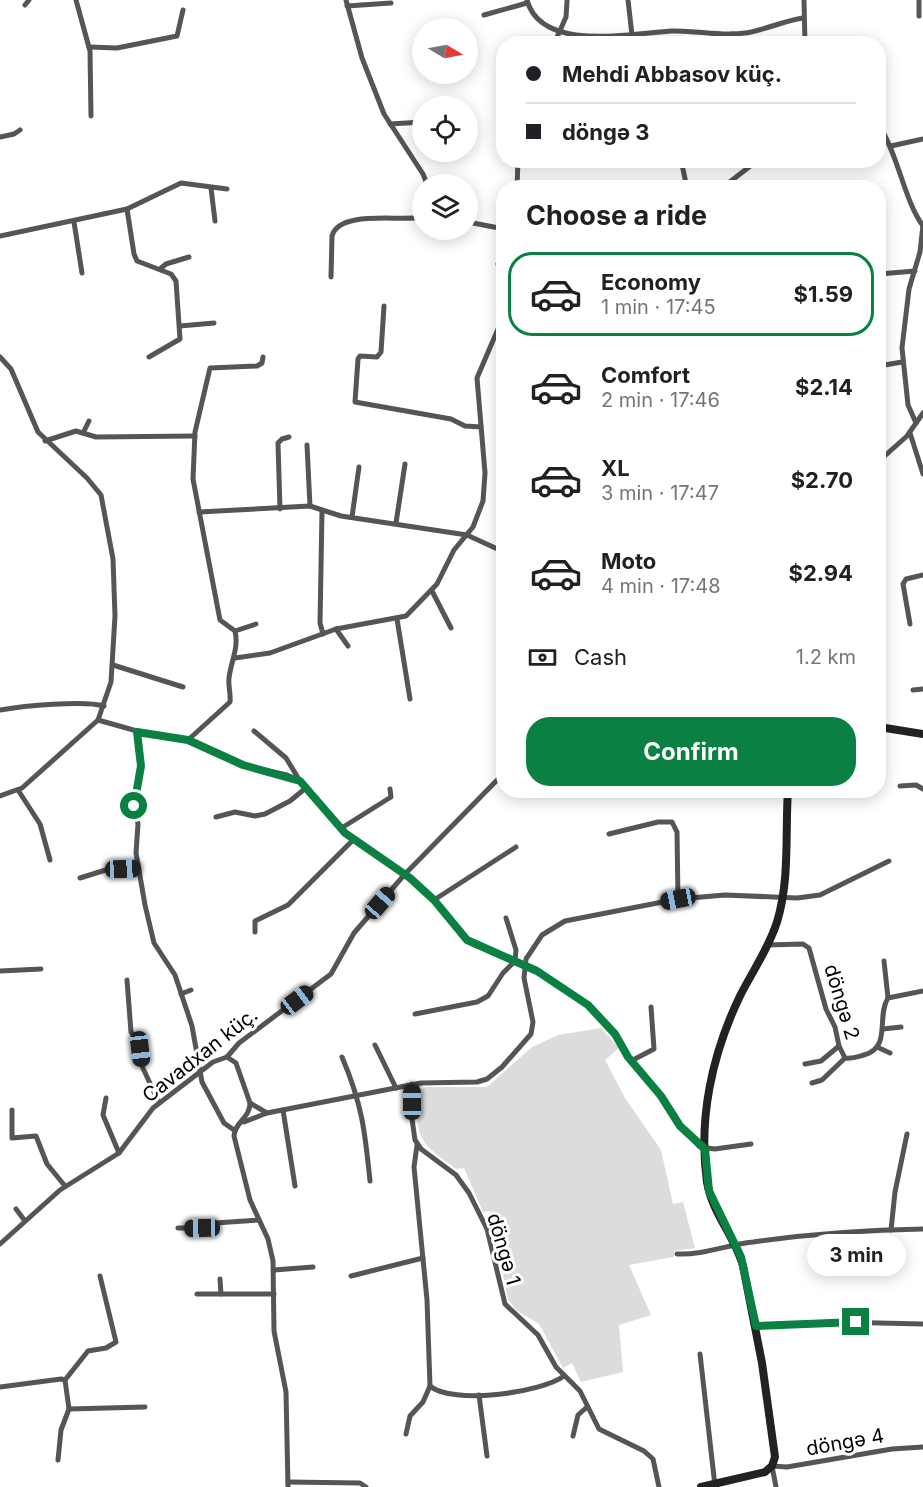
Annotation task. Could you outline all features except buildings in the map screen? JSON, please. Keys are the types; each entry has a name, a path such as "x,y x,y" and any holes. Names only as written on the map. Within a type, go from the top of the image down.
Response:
{"street":[{"path":"76,0 89,47 92,116"},
{"path":"628,0 632,35"},
{"path":"804,0 804,36"},
{"path":"919,16 920,0"},
{"path":"484,15 527,1 539,19 559,31 594,36 674,31 733,34 757,31 803,18"},
{"path":"557,36 566,17 567,1"},
{"path":"392,3 346,3 362,58 390,124 423,174"},
{"path":"89,47 117,48 177,36 183,10"},
{"path":"390,124 412,123"},
{"path":"0,137 20,130"},
{"path":"886,137 923,226 920,252 907,305 902,362 906,373 908,405 916,423"},
{"path":"891,146 923,139"},
{"path":"732,180 748,168"},
{"path":"0,236 127,209 181,183 211,189 227,189"},
{"path":"211,189 215,221"},
{"path":"127,209 137,261 175,276 177,281 181,337 178,342 148,357"},
{"path":"331,277 332,236 340,225 372,218 412,217"},
{"path":"74,222 82,273"},
{"path":"478,224 496,227"},
{"path":"160,269 166,264 189,257"},
{"path":"886,273 915,271"},
{"path":"384,306 381,352 377,357 360,356 358,359 355,402 451,419 470,427 482,427"},
{"path":"180,326 214,323"},
{"path":"236,658 270,653 336,629 397,619 414,610 432,591 443,575 454,550 478,517 485,492 477,378 496,334"},
{"path":"0,357 11,369 34,425 45,441 93,484 103,502 114,572 113,665 104,706 98,720 18,790 0,796"},
{"path":"235,631 220,620 193,479 195,436 210,368 257,366 262,363 262,357"},
{"path":"886,365 902,362"},
{"path":"886,455 910,433 923,413"},
{"path":"83,433 89,421"},
{"path":"45,441 66,433 83,433 96,437 195,436"},
{"path":"910,433 923,474"},
{"path":"280,508 278,443 290,437"},
{"path":"307,445 310,506"},
{"path":"396,523 405,464"},
{"path":"352,517 359,467"},
{"path":"199,512 310,506 352,517 467,535 496,548"},
{"path":"322,511 320,623 323,634"},
{"path":"910,624 903,584 906,579 923,575"},
{"path":"432,591 451,628"},
{"path":"397,619 410,699"},
{"path":"235,631 256,624"},
{"path":"336,629 348,646"},
{"path":"188,740 230,702 230,673 236,658 235,631"},
{"path":"113,665 183,687"},
{"path":"913,690 923,688"},
{"path":"0,710 30,705 88,703 104,706"},
{"path":"98,720 137,732 188,740 243,765 300,781 308,787 340,828 353,840 405,874 434,900 467,940 525,965 588,1005 615,1034 632,1061 661,1096 686,1132 705,1149 751,1144"},
{"path":"886,728 923,734"},
{"path":"254,731 290,762 300,781"},
{"path":"137,732 141,766 134,806 138,824 138,868 154,943 172,970 181,994 192,1026 200,1073 208,1097 224,1123 234,1130 247,1190 271,1247 274,1270 274,1331 286,1392 288,1484 360,1483 366,1487"},
{"name":"Cavadxan küç.","path":"0,1244 65,1186 118,1153 159,1103 218,1060 227,1057 239,1043 331,974 354,933 405,874 496,781"},
{"path":"900,786 916,785 923,789"},
{"path":"216,818 235,812 255,816 265,814 290,801 308,787"},
{"path":"340,828 391,796 390,789"},
{"path":"18,790 40,824 50,860"},
{"path":"776,1487 772,1467 773,1438 756,1326 736,1246 709,1191 705,1149 706,1108 719,1048 734,1010 776,925 782,897 788,798"},
{"path":"609,834 658,822 672,822 677,832 678,899"},
{"path":"255,932 255,921 288,905 353,840"},
{"path":"434,900 516,847"},
{"path":"241,1123 267,1113 412,1084 436,1081 483,1081 502,1067 533,1030 524,986 525,965 535,942 565,921 678,899 725,895 782,897 820,895 889,861"},
{"path":"80,878 109,869 138,868"},
{"path":"415,1014 482,1000 515,961 516,950 506,918"},
{"name":"döngə 2","path":"767,945 803,944 809,948 839,1047 845,1058 867,1054 877,1047 883,1029 884,1006 888,998 884,961"},
{"path":"0,970 41,969"},
{"path":"127,980 131,1032 138,1041 142,1066 159,1103"},
{"path":"181,994 191,990"},
{"path":"888,998 923,991"},
{"path":"632,1061 654,1049 651,1007"},
{"path":"883,1029 901,1027"},
{"path":"375,1045 396,1088"},
{"path":"805,1064 821,1061 839,1047"},
{"path":"877,1047 890,1053"},
{"path":"227,1057 236,1064 250,1103 249,1113 234,1130"},
{"path":"342,1058 358,1094 370,1181"},
{"path":"812,1083 822,1080 845,1058"},
{"path":"406,1434 410,1416 425,1399 430,1386 423,1258 414,1167 417,1146 412,1119 412,1084"},
{"path":"106,1098 103,1115 118,1153"},
{"path":"250,1103 267,1113"},
{"path":"12,1110 12,1138 36,1136 47,1164 65,1186"},
{"path":"283,1110 295,1186"},
{"path":"891,1230 895,1192 907,1134"},
{"name":"döngə 1","path":"417,1146 465,1185 487,1229 505,1304 535,1331 564,1376 580,1391 599,1430 650,1455 657,1471 658,1487"},
{"path":"16,1209 26,1221"},
{"path":"178,1228 205,1228 214,1223 259,1220"},
{"path":"676,1254 701,1254 736,1246 804,1236 923,1229"},
{"path":"351,1276 423,1258"},
{"path":"274,1270 313,1267"},
{"path":"0,1387 65,1380 88,1351 106,1348 116,1342 100,1276"},
{"path":"220,1279 221,1294"},
{"path":"197,1294 274,1294"},
{"path":"756,1326 835,1322 923,1324"},
{"path":"700,1354 714,1485"},
{"path":"430,1386 441,1391 479,1395 521,1392 564,1376"},
{"path":"58,1460 61,1430 69,1409 65,1380"},
{"path":"479,1395 487,1456"},
{"path":"69,1409 145,1407"},
{"path":"573,1436 578,1415 587,1407"},
{"name":"döngə 4","path":"772,1467 787,1467 891,1449 923,1447"},
{"path":"701,1487 759,1473 772,1467"}],"shaded area":[{"path":"601,1028 619,1048 605,1060 625,1098 661,1150 673,1204 683,1202 695,1248 674,1251 674,1257 629,1265 651,1315 619,1325 623,1372 581,1382 572,1363 563,1368 539,1324 516,1310 508,1299 490,1211 483,1212 464,1168 456,1169 433,1151 422,1138 418,1120 418,1091 426,1087 487,1087 532,1047 558,1035"}],"route":[{"path":"134,806 141,766 137,732 188,740 243,765 287,775 300,781 312,791 345,833 410,878 434,900 470,943 537,971 584,1002 606,1024 619,1040 628,1057 661,1096 680,1126 705,1149 709,1191 741,1257 756,1326 856,1322"}]}
